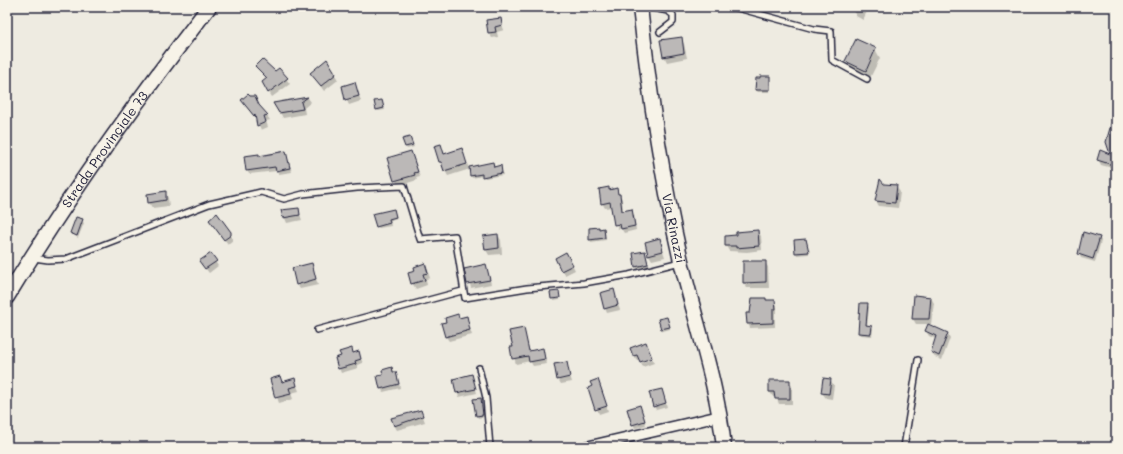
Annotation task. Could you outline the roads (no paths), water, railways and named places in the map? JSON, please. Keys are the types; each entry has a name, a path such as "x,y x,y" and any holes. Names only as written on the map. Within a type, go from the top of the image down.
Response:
{"street":[{"name":"Strada Provinciale 73","path":"7,297 31,257 100,154 154,78 209,7"},
{"name":"Via Rinazzi","path":"640,7 651,98 681,262 715,388 724,447"},
{"path":"586,447 720,416"}],"lane":[{"path":"648,7 668,11 673,15 673,22 660,32"},
{"path":"734,7 755,10 814,29 831,31 832,60 867,79"},
{"path":"31,257 48,260 66,259 209,204 261,192 284,199 303,194 357,188 404,186 420,239 455,236 462,291 465,298 527,288 584,283 629,275 681,262"},
{"path":"317,330 462,291"},
{"path":"904,447 918,360"},
{"path":"479,368 486,398 490,447"}]}
